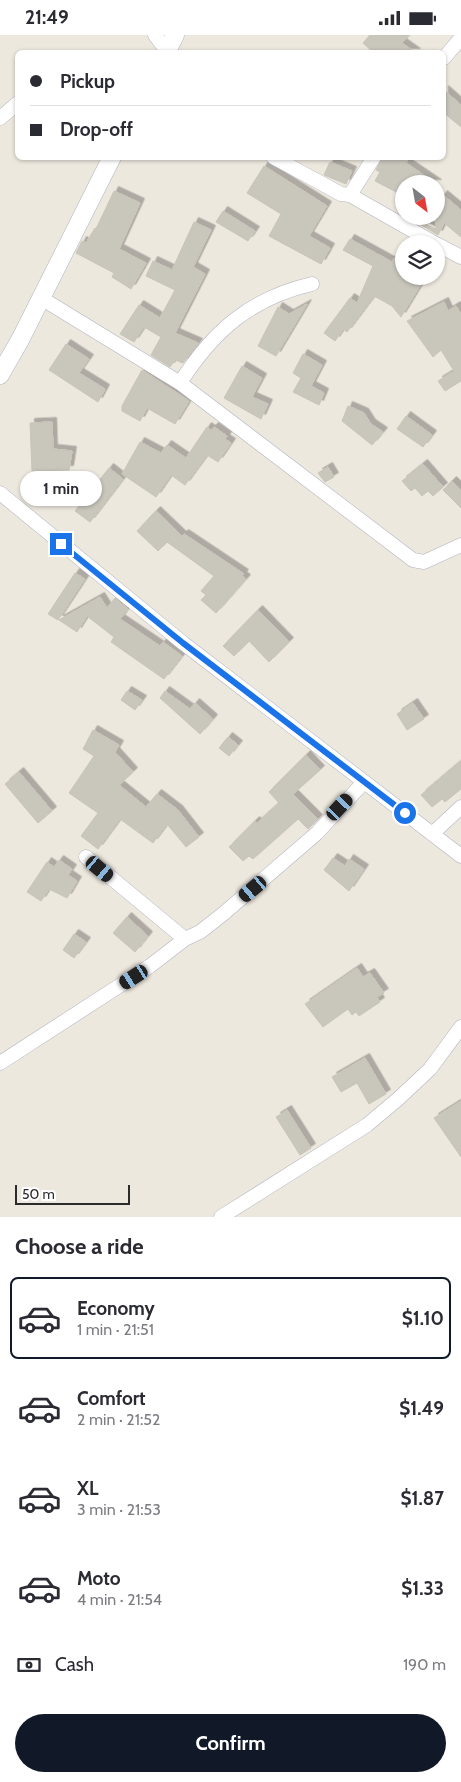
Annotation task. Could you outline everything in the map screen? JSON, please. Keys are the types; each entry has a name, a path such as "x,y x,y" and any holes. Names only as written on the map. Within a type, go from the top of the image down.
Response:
{"street":[{"path":"155,35 166,50"},
{"path":"168,50 175,35"},
{"path":"446,57 461,38"},
{"path":"0,118 15,106"},
{"path":"1,372 41,298 110,160"},
{"path":"279,160 341,194 350,195 420,235"},
{"path":"350,195 372,160"},
{"path":"445,249 461,257"},
{"path":"180,383 190,365 213,339 246,311 290,289 312,284"},
{"path":"41,298 180,383 413,560 424,562 461,545"},
{"path":"0,493 175,637 461,856"},
{"path":"0,1063 150,966 184,939 208,926 282,865 317,833 364,782"},
{"path":"432,834 461,807"},
{"path":"86,857 184,939"},
{"path":"222,1217 367,1125 430,1069 461,1027"}],"building":[{"path":"370,35 409,35 402,43 412,50 371,50 363,43"},
{"path":"446,92 461,105 461,127 446,115"},
{"path":"381,160 408,160 406,163 424,175 395,175 395,191 375,181 380,172 376,170"},
{"path":"330,162 352,171 346,184 324,175"},
{"path":"264,166 327,206 309,236 330,248 321,264 269,236 281,214 247,193"},
{"path":"114,191 140,203 119,249 146,263 131,289 112,277 114,273 76,253 82,241 86,243 96,229"},
{"path":"445,197 461,210 461,237 445,224"},
{"path":"223,211 255,231 248,241 216,222"},
{"path":"194,222 211,230 193,267 205,274 175,333 198,343 183,363 175,360 170,367 151,355 161,337 144,327 134,342 120,334 139,305 160,318 175,290 146,276 153,261 172,270"},
{"path":"421,225 428,225 436,229 436,225 443,225 438,235"},
{"path":"350,239 392,262 394,258 395,285 421,285 401,317 392,306 374,296 347,332 343,329 335,341 324,333 350,298 357,303 373,266 343,250"},
{"path":"444,302 448,311 456,306 461,314 461,381 445,391 438,381 454,371 441,350 433,357 407,321"},
{"path":"307,304 276,356 258,346 278,307 289,314"},
{"path":"66,344 89,359 79,373 105,389 98,402 49,370"},
{"path":"303,354 322,365 311,386 324,393 319,405 293,392 301,378 293,373"},
{"path":"242,366 262,378 252,397 268,404 261,419 224,398"},
{"path":"142,370 189,401 175,424 147,408 140,421 122,411 122,406"},
{"path":"348,406 364,413 371,424 383,432 372,445 342,421"},
{"path":"406,416 432,435 423,447 397,429"},
{"path":"52,422 53,449 72,451 69,470 32,471 30,423"},
{"path":"207,427 211,430 214,427 227,436 225,439 231,443 218,462 207,455 185,485 171,475 156,497 122,474 140,442 161,453 167,445 186,458"},
{"path":"423,464 443,487 433,496 428,491 422,496 415,488 411,491 402,481"},
{"path":"328,467 334,477 325,482 318,473"},
{"path":"109,468 123,479 90,522 75,511"},
{"path":"452,481 461,490 461,508 443,490"},
{"path":"156,511 182,536 184,534 244,574 242,576 246,579 216,613 201,600 206,595 201,591 214,576 167,542 158,551 137,531"},
{"path":"75,573 85,579 58,620 48,614"},
{"path":"100,597 107,608 115,598 128,609 120,619 160,646 163,642 182,656 164,679 111,642 114,637 87,616 77,632 59,620"},
{"path":"258,610 289,642 269,662 249,641 234,656 223,646"},
{"path":"127,691 142,700 135,710 121,700"},
{"path":"165,691 190,709 195,703 213,719 200,734 160,698"},
{"path":"413,703 424,719 407,730 397,714"},
{"path":"93,730 119,745 115,752 133,772 119,785 146,807 157,794 178,810 199,837 186,847 167,824 153,843 120,819 98,849 81,836 98,813 69,793 94,756 83,749"},
{"path":"228,737 238,745 229,756 219,748"},
{"path":"306,755 320,770 293,794 318,819 308,829 298,819 253,859 249,856 243,861 229,847 255,821 257,823 279,803 269,792"},
{"path":"461,761 461,789 445,802 442,799 432,807 421,795"},
{"path":"19,772 52,811 38,823 5,784"},
{"path":"333,858 345,866 349,859 364,869 349,891 324,870"},
{"path":"59,860 72,869 68,875 77,881 67,898 49,889 41,901 27,892 47,862 54,867"},
{"path":"127,917 148,936 135,952 113,933"},
{"path":"74,934 86,942 74,958 63,950"},
{"path":"357,968 363,977 370,973 384,993 377,997 380,1002 359,1016 356,1012 352,1015 348,1009 323,1027 305,1004"},
{"path":"365,1058 386,1094 369,1104 357,1083 341,1092 332,1077"},
{"path":"461,1101 461,1157 434,1118"},
{"path":"287,1110 311,1148 300,1155 276,1117"}],"route":[{"path":"61,544 183,643 405,813"}]}
